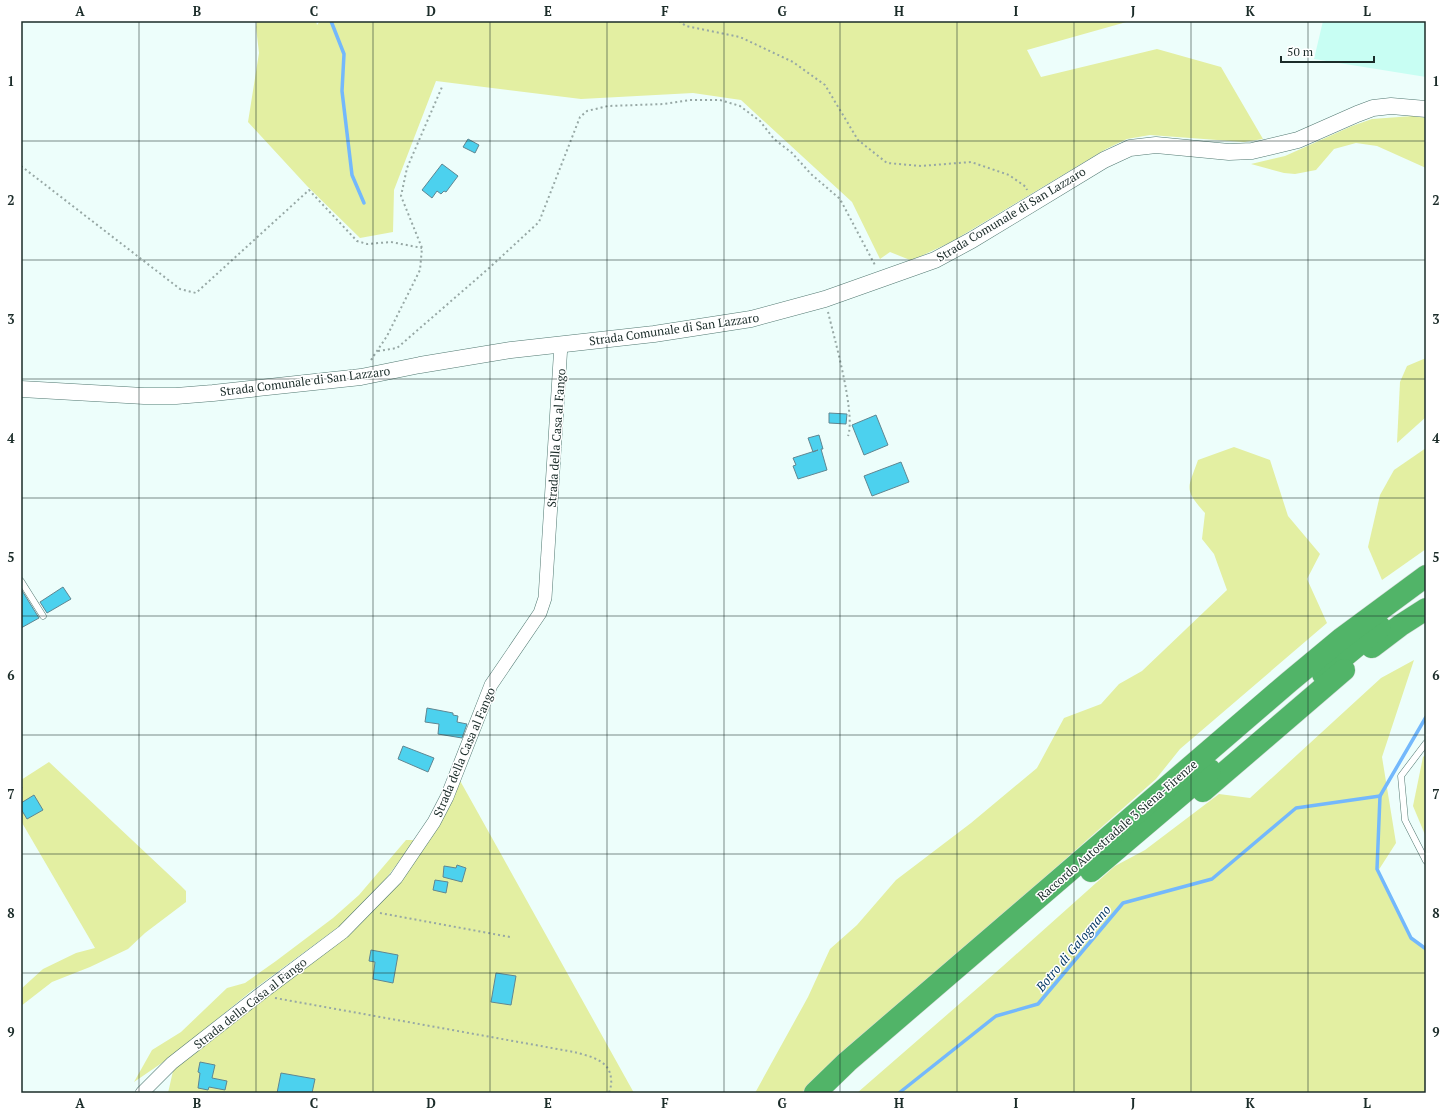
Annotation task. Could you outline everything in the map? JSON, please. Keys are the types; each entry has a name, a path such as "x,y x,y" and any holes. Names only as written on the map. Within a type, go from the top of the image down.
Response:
{"highway":[{"path":"1168,785 1184,758 1344,623 1426,562"},
{"name":"Raccordo Autostradale 3 Siena-Firenze","path":"816,1093 848,1062 1168,785 1342,638 1426,576"},
{"name":"Raccordo Autostradale 3 Siena-Firenze","path":"835,1093 853,1075 1299,693 1378,629 1426,594"},
{"path":"1123,844 1159,828 1357,659 1388,634 1426,609"}],"street":[{"name":"Strada Comunale di San Lazzaro","path":"21,389 139,396 176,396 361,376 420,365 561,344 654,334 737,322 825,299 926,263 946,254 1104,160 1130,148 1156,145 1229,152 1252,151 1298,140 1373,108 1391,106 1426,109"},
{"name":"Strada della Casa al Fango","path":"142,1093 172,1064 259,994 343,932 396,878 434,822 447,797 491,684 540,613 545,598 561,344"}],"lane":[{"path":"21,581 43,616"},
{"path":"1426,743 1401,776 1405,820 1426,861"}],"path":[{"path":"679,21 686,26 740,37 794,62 825,85 858,140 887,163 921,166 971,162 1009,176 1026,187 1035,201"},
{"path":"361,376 387,336 420,270 422,248 401,196 407,168 442,87"},
{"path":"378,351 397,348 488,269 539,222 580,117 587,111 608,106 664,104 690,100 720,100 740,106 760,120 774,139 792,153 811,174 840,199 882,279"},
{"path":"21,166 180,289 196,293 309,190 358,241 368,244 391,242 422,248"},
{"path":"825,299 848,405 850,427 848,436"},
{"path":"366,910 510,937"},
{"path":"259,994 574,1052 597,1058 609,1070 612,1080 609,1093"}],"shaded area":[{"path":"1323,21 1426,21 1426,77 1314,59"}],"green space":[{"path":"257,21 316,21 317,25 320,21 1130,21 1027,50 1041,77 1157,49 1221,67 1263,139 1244,142 1150,135 1127,139 1106,149 951,242 910,260 890,252 880,259 852,202 741,100 693,93 581,99 436,81 394,190 393,232 360,238 307,186 248,122 259,53 256,27"},
{"path":"1413,116 1426,118 1426,168 1377,146 1356,143 1334,149 1316,170 1295,174 1284,173 1251,164 1285,156 1352,126 1372,119"},
{"path":"1426,358 1426,417 1397,443 1400,382 1407,366"},
{"path":"1234,447 1270,460 1288,516 1320,554 1307,579 1327,623 1180,749 1156,779 801,1093 755,1093 808,997 830,949 857,925 896,880 971,823 1037,768 1064,718 1101,704 1119,684 1142,671 1227,590 1214,554 1202,539 1205,513 1190,493 1190,483 1198,460"},
{"path":"1426,448 1426,549 1382,580 1368,547 1380,495 1394,470"},
{"path":"1414,660 1382,757 1396,843 1378,871 1411,938 1426,949 1426,1093 857,1093 1115,866 1145,850 1219,794 1250,798 1381,678"},
{"path":"1426,754 1426,837 1413,806 1423,757"},
{"path":"49,762 186,891 186,902 145,933 128,949 90,967 52,982 21,1006 21,989 43,969 76,953 95,948 21,821 21,780"},
{"path":"458,777 634,1093 168,1093 173,1071 185,1060 357,924"},
{"path":"406,840 415,840 382,884 348,920 250,992 175,1054 134,1082 152,1050 181,1032 227,988 245,983 333,918 359,895"}],"building":[{"path":"468,139 479,145 475,153 463,147"},
{"path":"442,164 458,176 446,192 444,191 441,194 437,191 432,198 422,190"},
{"path":"829,413 847,414 846,424 829,423"},
{"path":"876,415 888,445 864,455 852,425"},
{"path":"819,435 827,470 798,479 793,466 796,465 793,458 813,452 808,438"},
{"path":"901,462 909,482 872,496 864,476"},
{"path":"63,587 71,599 47,613 40,602"},
{"path":"21,589 39,618 21,628"},
{"path":"427,708 453,713 453,715 458,716 457,722 467,724 462,738 438,734 439,724 425,722"},
{"path":"403,746 434,758 428,772 398,759"},
{"path":"34,795 43,810 27,819 21,809 21,803"},
{"path":"457,865 466,868 462,882 443,877 444,866 456,868"},
{"path":"435,880 448,882 446,893 433,890"},
{"path":"371,950 398,955 393,983 373,979 375,962 369,961"},
{"path":"496,973 516,976 511,1005 491,1002"},
{"path":"200,1062 215,1065 212,1078 227,1081 225,1090 209,1087 208,1090 198,1088 200,1073 198,1072"},
{"path":"281,1073 315,1079 312,1093 277,1093"}],"waterway":[{"path":"331,21 344,54 342,91 352,175 364,203"},
{"path":"1426,717 1380,796 1377,869 1411,938 1426,949"},
{"name":"Botro di Galognano","path":"899,1093 996,1016 1038,1004 1123,903 1212,879 1296,808 1380,796"}]}
